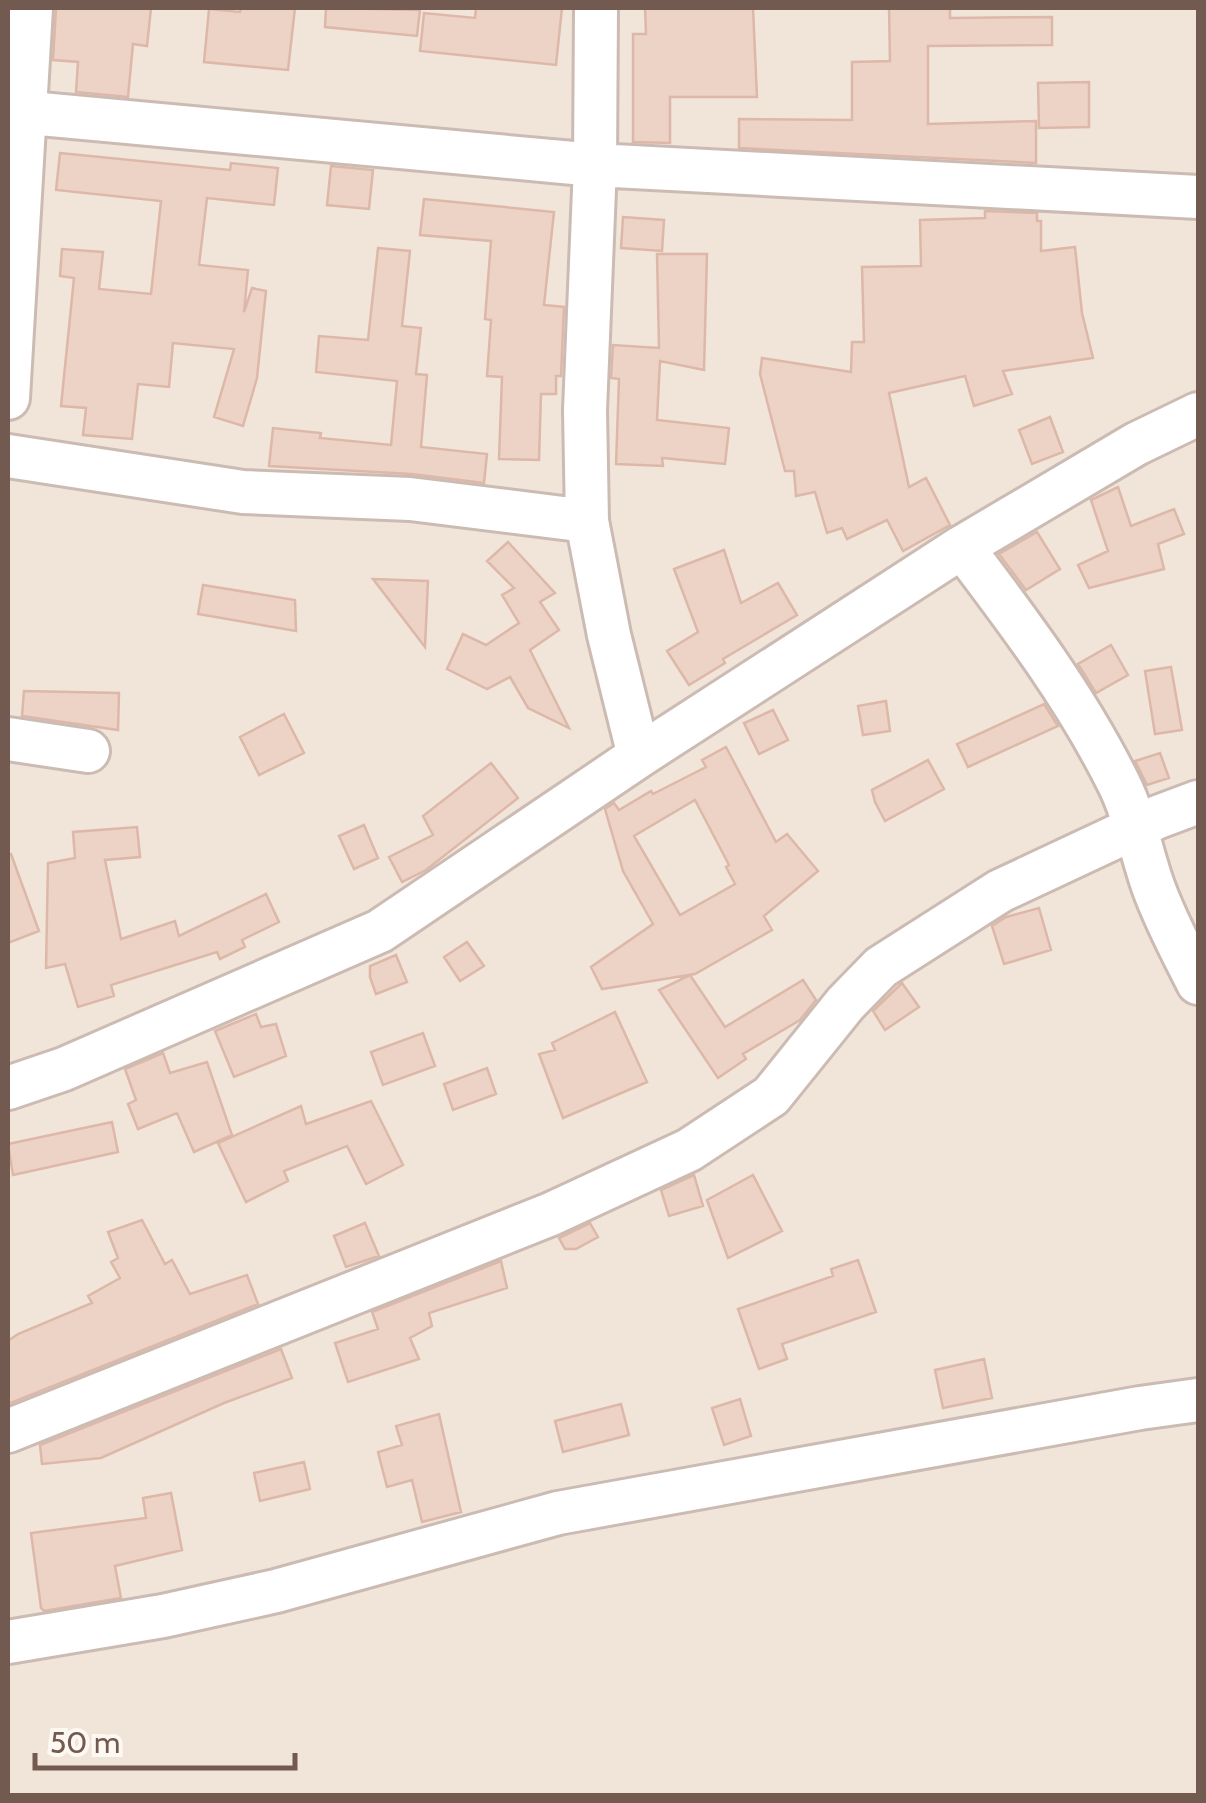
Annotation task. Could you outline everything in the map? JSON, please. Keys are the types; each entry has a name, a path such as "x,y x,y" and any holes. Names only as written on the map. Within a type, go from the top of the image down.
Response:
{"street":[{"path":"8,398 16,112 32,8"},
{"path":"596,8 596,165 585,410 587,521 609,635 639,756"},
{"path":"16,112 596,165 1198,197"},
{"path":"8,1088 64,1068 380,930 962,547 1136,444 1198,414"},
{"path":"8,456 243,492 410,500 587,521"},
{"path":"962,547 1074,702 1120,786 1158,900 1198,983"},
{"path":"8,739 88,751"},
{"path":"8,1431 551,1214 689,1150 771,1096 845,1004 881,967 1000,891 1198,802"},
{"path":"8,1642 163,1616 276,1591 558,1513 1198,1400"}],"shaded area":[{"path":"8,8 1198,8 1198,1795 8,1795"}],"building":[{"path":"56,8 151,8 147,46 133,44 128,97 76,92 78,62 53,60"},
{"path":"241,8 295,8 288,70 204,62 209,9 240,12"},
{"path":"326,8 420,10 417,36 325,27"},
{"path":"476,8 562,8 556,65 420,51 424,13 475,18"},
{"path":"645,8 753,8 757,97 670,97 670,143 633,142 633,34 646,34"},
{"path":"889,8 950,8 950,18 1052,17 1052,45 928,46 928,124 1036,121 1036,163 739,148 739,119 852,120 852,62 890,61"},
{"path":"1089,82 1089,127 1039,128 1038,83"},
{"path":"60,153 230,170 231,163 278,168 274,205 207,198 199,265 248,270 244,312 252,288 266,291 257,378 243,426 214,417 234,349 173,343 169,387 138,384 132,439 83,435 86,408 61,406 74,278 60,276 62,249 103,252 99,289 151,294 161,201 56,190"},
{"path":"331,166 373,170 369,209 327,205"},
{"path":"424,199 554,212 544,305 564,307 561,376 556,376 556,394 541,394 539,460 499,459 502,377 487,376 491,320 485,319 491,241 420,235"},
{"path":"985,211 1037,213 1037,221 1041,221 1041,251 1075,247 1082,313 1093,358 1003,371 1012,394 974,406 965,376 889,393 909,487 926,478 950,525 903,551 887,520 847,539 842,528 827,533 815,492 796,496 794,471 785,471 760,374 762,358 851,372 852,342 864,342 862,267 921,266 920,220 985,218"},
{"path":"623,217 664,220 662,251 621,248"},
{"path":"378,248 410,251 402,326 421,328 416,374 427,375 421,447 487,454 484,483 411,474 269,466 273,428 321,433 320,438 391,445 397,381 316,372 319,336 368,340"},
{"path":"657,254 707,254 704,370 660,361 657,420 729,428 725,464 662,458 663,466 616,464 619,379 611,378 613,345 659,348"},
{"path":"1050,417 1063,452 1032,464 1019,430"},
{"path":"1118,487 1131,526 1174,509 1184,534 1158,544 1164,569 1089,588 1078,565 1108,551 1091,500"},
{"path":"1037,532 1060,569 1026,590 999,554"},
{"path":"508,542 555,593 540,602 559,630 530,650 569,728 528,708 510,677 487,689 447,669 463,634 486,645 519,623 502,595 514,588 487,561"},
{"path":"724,550 741,603 778,583 797,615 723,659 725,663 689,685 667,651 698,632 674,569"},
{"path":"373,579 428,581 425,647"},
{"path":"203,585 295,600 296,631 198,614"},
{"path":"1111,645 1128,675 1096,693 1078,664"},
{"path":"1171,667 1182,730 1155,734 1145,671"},
{"path":"24,691 119,693 118,730 22,716"},
{"path":"886,701 890,731 863,735 858,706"},
{"path":"1044,704 1058,726 968,767 957,744"},
{"path":"773,710 788,740 759,754 744,723"},
{"path":"284,714 304,753 259,775 240,737"},
{"path":"726,747 776,842 787,834 818,871 764,916 772,930 695,974 602,989 591,967 653,924 623,871 605,809 614,803 619,810 651,791 653,794 706,767 702,760","holes":["695,800 729,865 726,867 735,884 680,915 634,836"]},
{"path":"1160,753 1169,778 1147,785 1135,761"},
{"path":"928,760 944,789 885,821 872,790"},
{"path":"491,763 518,798 426,870 402,882 389,857 433,835 423,816"},
{"path":"364,825 378,858 354,869 339,836"},
{"path":"137,827 140,857 105,860 121,939 175,921 179,936 266,894 279,922 242,940 245,947 220,959 217,952 111,985 114,996 78,1007 65,964 46,968 48,863 75,858 73,832"},
{"path":"11,854 39,931 8,943 8,855"},
{"path":"1039,908 1051,950 1004,964 992,926 1006,917"},
{"path":"467,942 484,966 460,981 444,957"},
{"path":"396,955 407,982 376,994 370,966"},
{"path":"690,975 725,1027 803,980 816,1000 800,1020 743,1054 746,1059 718,1078 659,990"},
{"path":"902,983 919,1007 885,1030 873,1011"},
{"path":"615,1012 647,1082 563,1118 539,1054 555,1050 552,1043"},
{"path":"256,1014 261,1027 276,1024 286,1056 234,1077 215,1031"},
{"path":"423,1033 435,1066 383,1085 371,1052"},
{"path":"163,1053 170,1073 207,1062 232,1135 194,1152 177,1113 138,1129 128,1104 136,1100 125,1069"},
{"path":"487,1068 496,1094 453,1110 444,1084"},
{"path":"371,1101 403,1165 366,1184 347,1146 284,1171 288,1181 246,1202 218,1143 301,1106 306,1124"},
{"path":"112,1122 118,1152 13,1175 8,1144"},
{"path":"694,1175 703,1206 669,1216 661,1190"},
{"path":"753,1175 782,1231 728,1258 707,1200"},
{"path":"142,1220 165,1264 172,1260 190,1294 247,1275 258,1304 8,1404 8,1341 92,1303 88,1296 120,1278 111,1262 118,1258 108,1232"},
{"path":"365,1223 379,1256 346,1267 334,1236"},
{"path":"590,1223 598,1237 576,1249 565,1249 559,1238"},
{"path":"858,1260 876,1312 782,1344 787,1359 759,1369 738,1309 833,1276 831,1269"},
{"path":"501,1261 507,1288 429,1313 432,1326 410,1338 419,1359 348,1382 335,1343 378,1329 372,1312"},
{"path":"281,1349 292,1378 224,1403 101,1458 42,1464 40,1445"},
{"path":"984,1359 992,1398 943,1408 935,1370"},
{"path":"740,1399 751,1436 724,1445 712,1408"},
{"path":"621,1404 629,1435 563,1452 555,1421"},
{"path":"439,1414 461,1512 422,1522 412,1480 387,1487 378,1452 402,1445 396,1426"},
{"path":"304,1462 310,1489 260,1501 254,1473"},
{"path":"171,1493 182,1550 115,1566 121,1598 44,1611 41,1608 31,1533 146,1518 143,1498"}]}
